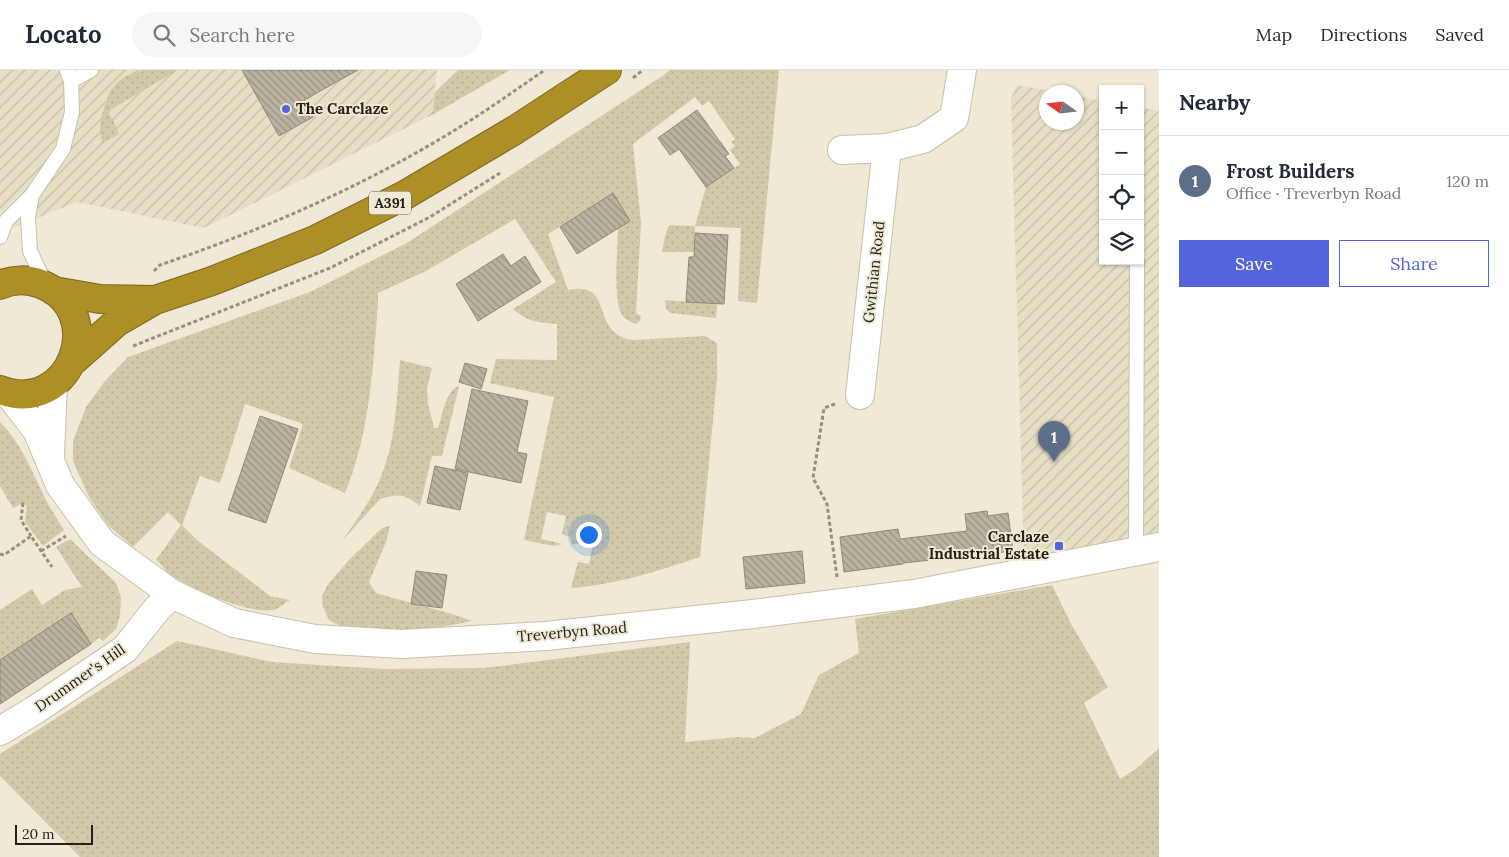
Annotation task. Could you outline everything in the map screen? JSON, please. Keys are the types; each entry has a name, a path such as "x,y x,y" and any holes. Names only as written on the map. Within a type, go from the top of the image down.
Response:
{"highway":[{"name":"A391","path":"50,289 100,299 153,287 212,282 315,240 405,195 515,130 608,70"},
{"path":"0,284 20,280 34,282 50,289 66,302 74,315 77,330 77,346 73,361 61,378 53,385 31,394 19,395 4,392"},
{"name":"A391","path":"73,361 153,287"}],"street":[{"path":"842,150 887,148 923,139 954,118 962,70"},
{"name":"Gwithian Road","path":"860,396 887,148"},
{"name":"Treverbyn Road","path":"50,459 53,385"},
{"name":"Treverbyn Road","path":"4,392 37,430 60,484 102,543 172,594 234,623 315,639 402,644 546,636 753,614 914,594 1147,550"},
{"name":"Drummer's Hill","path":"0,730 35,710 125,649 157,609 172,594"}],"lane":[{"path":"0,237 6,221 32,195 63,150 72,112 69,75 91,70"},
{"path":"32,195 28,217 30,251 50,289"},
{"path":"1137,265 1147,550"}],"path":[{"path":"153,287 160,265 226,242 373,176 463,126 545,70"},
{"path":"841,603 827,504 813,478 824,408 860,396"},
{"path":"23,503 21,520 52,567"},
{"path":"0,554 4,554 31,536"},
{"path":"41,552 63,538"}],"shaded area":[{"path":"0,70 437,70 432,115 204,228 77,202 0,233"},
{"path":"142,70 178,70 108,111 119,134 103,143 100,135 100,124 111,90 126,76"},
{"path":"458,70 510,70 432,115 435,92"},
{"path":"670,70 779,70 757,303 738,301 741,228 695,226 706,187 740,164 730,150 735,146 731,142 735,139 709,101 702,106 695,97 633,144 641,223 636,313 641,316 640,321 636,324 627,320 620,309 617,288 618,229 630,221 613,194 548,234 568,290 583,289 592,292 598,299 610,327 619,335 632,340 705,336 717,343 717,378 700,557 620,581 571,588 578,562 589,564 593,543 572,544 570,537 562,534 566,516 547,512 541,539 563,544 554,546 524,540 554,397 490,383 496,359 557,360 557,324 534,321 513,309 556,282 515,219 424,272 378,293 369,399 360,447 345,493 289,468 303,424 245,404 220,483 200,476 182,525 197,540 270,596 290,600 273,610 249,608 191,587 170,574 156,560 181,525 168,512 133,547 108,525 89,497 73,461 73,441 86,407 105,381 128,357 310,292 407,243"},
{"path":"1017,85 1039,89 1039,130 1084,130 1084,97 1099,100 1099,265 1144,265 1144,108 1159,111 1159,534 1024,559 1011,98"},
{"path":"669,225 695,226 694,252 662,252"},
{"path":"665,300 717,304 716,318 671,313 666,309"},
{"path":"400,360 432,368 427,388 428,404 434,428 438,428 448,398 454,389 459,386 442,456 432,456 420,506 406,497 397,495 380,499 342,541 370,499 387,458 395,416"},
{"path":"0,422 21,449 48,504 64,530 43,546 25,522 27,506 23,503 13,508 0,486"},
{"path":"390,526 386,542 369,582 376,593 472,621 422,631 388,631 342,627 329,620 323,607 322,596 328,584 349,560 382,528"},
{"path":"70,539 116,583 121,597 120,616 116,629 103,641 99,638 91,644 70,614 0,660 0,610 32,589 42,605 65,590 82,587 56,547"},
{"path":"1052,585 1070,622 1108,687 1084,703 1120,779 1136,769 1159,748 1159,857 80,857 0,776 0,754 177,641 272,662 383,669 484,668 690,642 685,742 739,737 755,738 801,714 819,675 859,653 855,619"}],"building":[{"name":"The Carclaze","path":"242,70 358,70 304,100 313,117 279,136"},
{"path":"697,110 729,154 725,156 734,168 706,187 679,149 670,155 658,138"},
{"path":"613,193 630,221 577,254 560,227"},
{"path":"695,233 728,235 724,304 686,302 689,257 694,257"},
{"path":"503,254 511,266 525,256 541,282 478,321 456,284"},
{"path":"465,363 487,369 481,389 459,382"},
{"path":"472,389 528,401 517,452 527,454 521,483 455,469"},
{"path":"260,416 298,429 266,523 228,510"},
{"path":"435,466 468,473 460,510 427,503"},
{"path":"987,511 988,516 1008,513 1013,551 903,563 844,572 840,537 898,529 900,539 967,531 965,514"},
{"path":"802,551 805,583 746,589 743,557"},
{"path":"416,571 447,575 442,608 411,604"},
{"path":"71,613 91,644 0,704 0,660"}],"place":[{"name":"The Carclaze","path":"286,109"},
{"name":"Frost Builders","path":"1054,462"},
{"name":"Carclaze Industrial Estate","path":"1059,546"}]}
